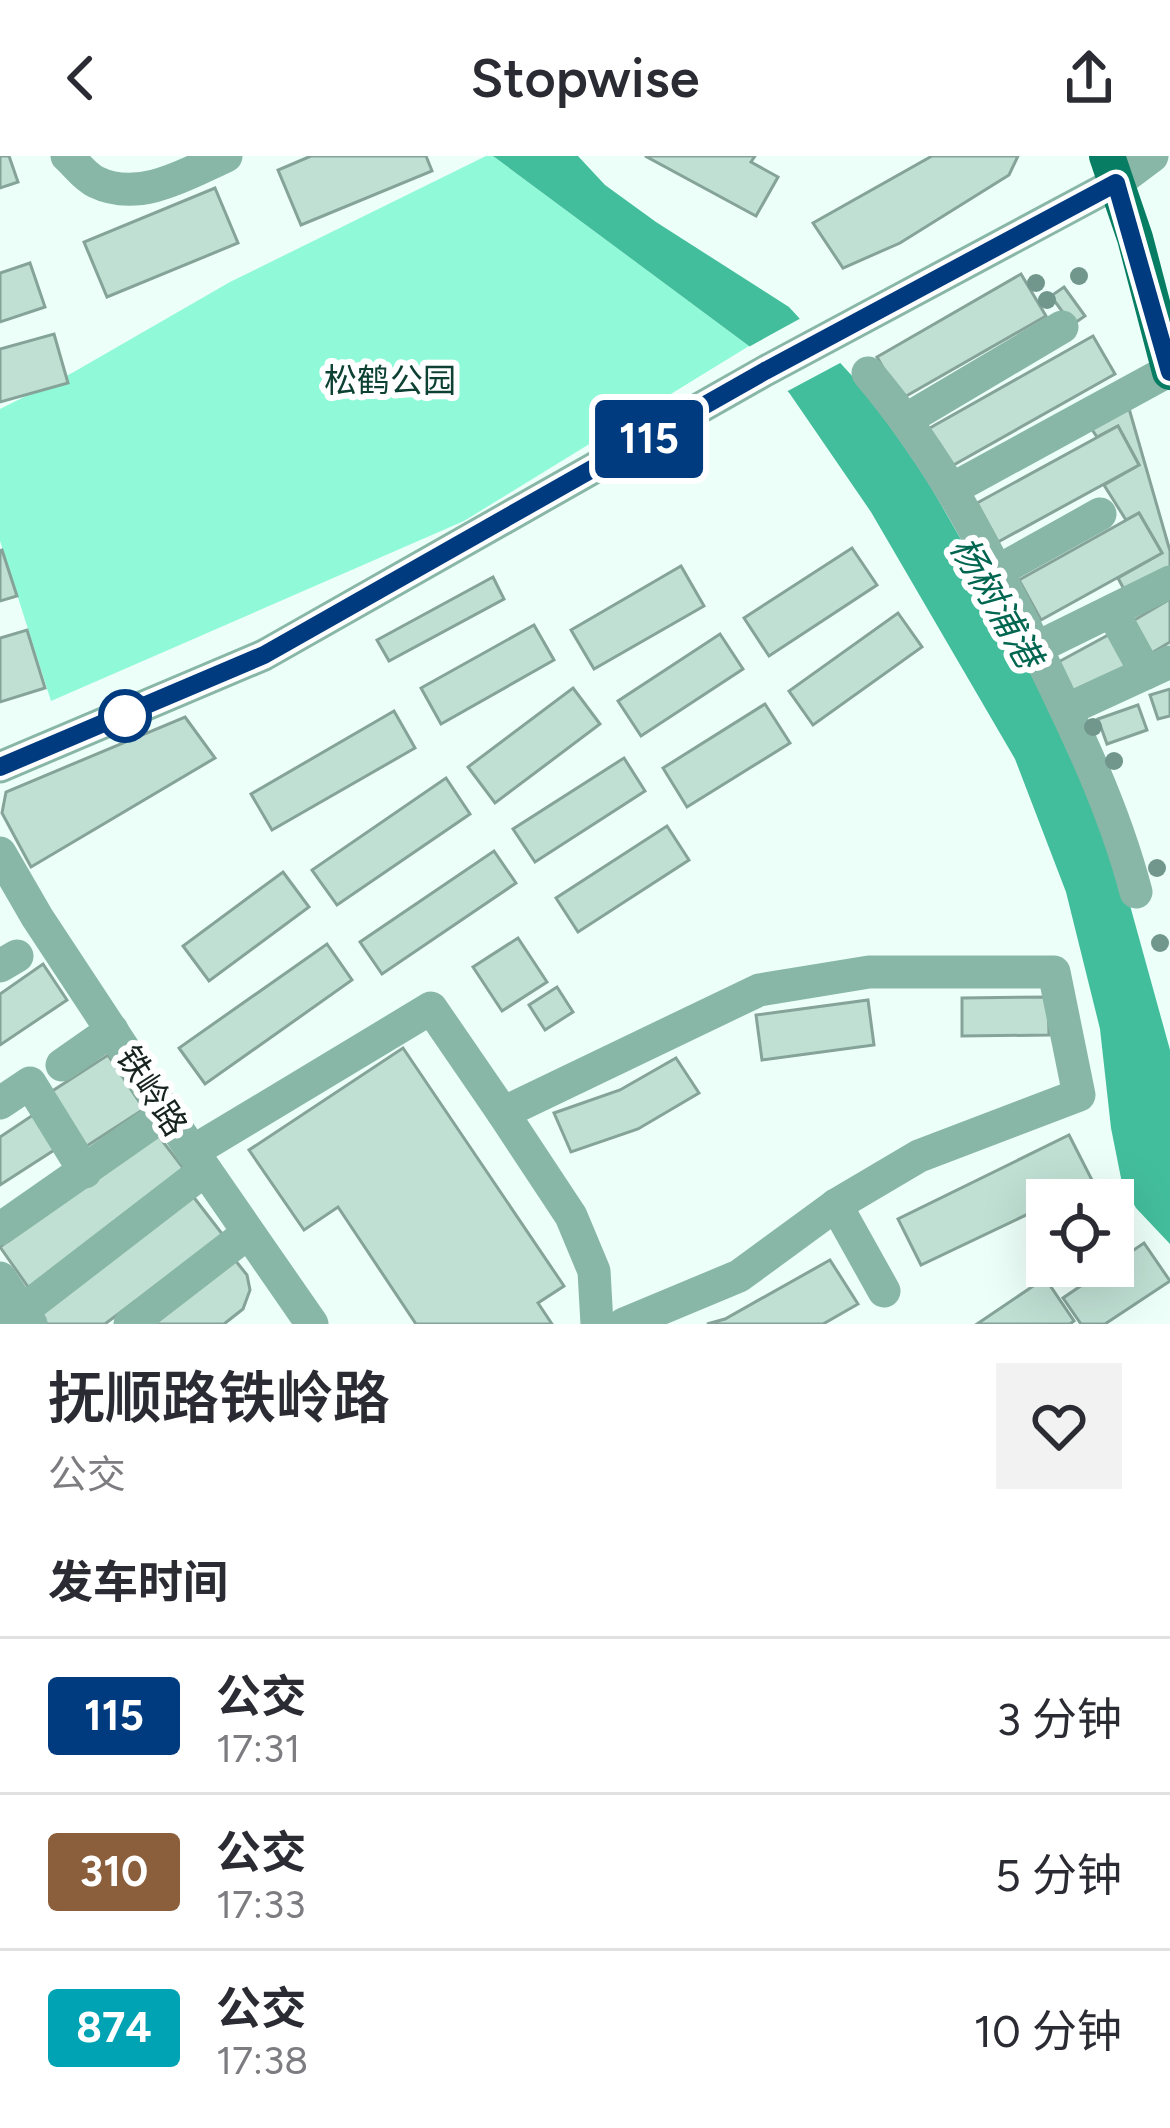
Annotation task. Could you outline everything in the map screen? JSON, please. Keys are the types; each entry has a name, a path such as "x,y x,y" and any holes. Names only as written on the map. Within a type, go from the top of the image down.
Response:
{"main road":[{"path":"1129,163 1135,238 1170,370"}],"street":[{"path":"67,156 93,181 126,191 171,181 226,156"},
{"path":"0,767 264,655 1129,163"},
{"path":"907,419 1062,327"},
{"path":"954,488 1170,370"},
{"path":"868,373 907,419 954,488 998,571 1111,808 1136,892"},
{"path":"998,571 1100,514"},
{"path":"1036,648 1170,582"},
{"path":"1066,710 1158,668 1112,610"},
{"name":"铁岭路","path":"0,854 248,1233 298,1319"},
{"path":"503,1114 759,990 868,972 1054,972 1079,1095 919,1156 836,1205 739,1276 624,1324"},
{"path":"0,1278 19,1320 199,1161 430,1008 572,1216 595,1271 597,1324"},
{"path":"62,1065 112,1030"},
{"path":"0,1103 30,1083 85,1172"},
{"path":"0,1229 166,1114"},
{"path":"836,1205 884,1291"},
{"path":"130,1324 248,1233"}],"green space":[{"name":"松鹤公园","path":"493,156 749,346 464,521 51,701 0,541 0,409 230,282"}],"shaded area":[{"name":"杨树浦港","path":"493,156 578,156 605,185 656,222 789,307 865,390 927,480 1059,722 1123,880 1170,1050 1170,1244 1134,1204 1134,1179 1121,1179 1100,1029 1066,892 1015,759 871,512 790,394 749,346"}],"pier":[{"path":"803,317 842,362 784,393 745,349"}],"building":[{"path":"0,156 9,156 18,182 0,188"},
{"path":"311,156 426,156 432,171 301,225 278,170"},
{"path":"645,156 755,156 751,162 778,177 756,216"},
{"path":"932,156 1018,156 1009,175 900,243 843,268 813,223"},
{"path":"215,188 238,243 107,297 84,242"},
{"path":"30,263 45,307 0,322 0,273"},
{"path":"1021,274 1046,316 901,399 877,357"},
{"path":"1064,287 1085,316 1072,325 1051,296"},
{"path":"54,334 68,383 0,402 0,349"},
{"path":"1093,336 1115,374 950,467 928,429"},
{"path":"1128,405 1170,551 1170,570 1127,595 1118,578 1162,553 1139,513 1126,520 1104,485 1139,465 1118,426 1097,437 1089,425"},
{"path":"1118,426 1139,465 998,542 977,503"},
{"path":"1139,513 1162,553 1041,620 1019,580"},
{"path":"852,548 877,585 769,656 744,618"},
{"path":"0,551 17,596 0,601"},
{"path":"681,566 704,606 594,669 571,630"},
{"path":"493,577 504,599 389,661 377,640"},
{"path":"1170,599 1170,642 1150,654 1131,622"},
{"path":"898,613 922,647 813,725 789,691"},
{"path":"534,625 554,660 441,724 421,688"},
{"path":"27,630 45,688 0,702 0,638"},
{"path":"720,634 743,669 641,736 618,701"},
{"path":"1110,634 1128,668 1069,700 1051,666"},
{"path":"573,688 600,724 495,803 468,767"},
{"path":"1170,689 1170,716 1158,719 1150,695"},
{"path":"765,704 790,743 687,807 663,768"},
{"path":"1138,705 1147,730 1107,744 1098,719"},
{"path":"394,711 415,748 272,830 251,794"},
{"path":"185,717 215,758 31,867 2,813 6,792"},
{"path":"624,758 645,791 535,862 513,829"},
{"path":"446,778 470,814 337,905 312,870"},
{"path":"667,826 689,860 578,932 556,898"},
{"path":"494,851 516,883 382,974 360,942"},
{"path":"283,872 309,907 209,981 183,946"},
{"path":"518,938 547,982 502,1011 473,967"},
{"path":"327,944 352,980 205,1084 179,1048"},
{"path":"43,964 67,1000 0,1045 0,994"},
{"path":"557,987 573,1012 545,1030 529,1005"},
{"path":"1048,997 1049,1035 962,1036 962,998"},
{"path":"868,1000 874,1045 762,1060 756,1015"},
{"path":"403,1048 564,1286 538,1303 552,1324 416,1324 338,1207 304,1230 249,1150"},
{"path":"108,1055 144,1109 79,1151 43,1097"},
{"path":"676,1058 699,1093 638,1129 571,1152 554,1113 620,1090"},
{"path":"39,1111 62,1145 0,1185 0,1137"},
{"path":"154,1130 187,1173 31,1291 0,1247"},
{"path":"1069,1135 1091,1179 1026,1179 1026,1215 921,1265 898,1219"},
{"path":"192,1195 223,1235 105,1324 47,1324 38,1312"},
{"path":"1144,1243 1170,1281 1105,1324 1081,1324 1063,1298 1079,1287 1134,1287 1134,1250"},
{"path":"235,1260 247,1275 250,1290 243,1309 224,1324 154,1324"},
{"path":"830,1260 858,1304 823,1324 707,1324 725,1319"},
{"path":"1032,1287 1051,1287 1074,1321 1070,1324 977,1324"}],"bus line":[{"name":"115","path":"0,767 264,655 765,371 1116,183 1170,372"}]}
